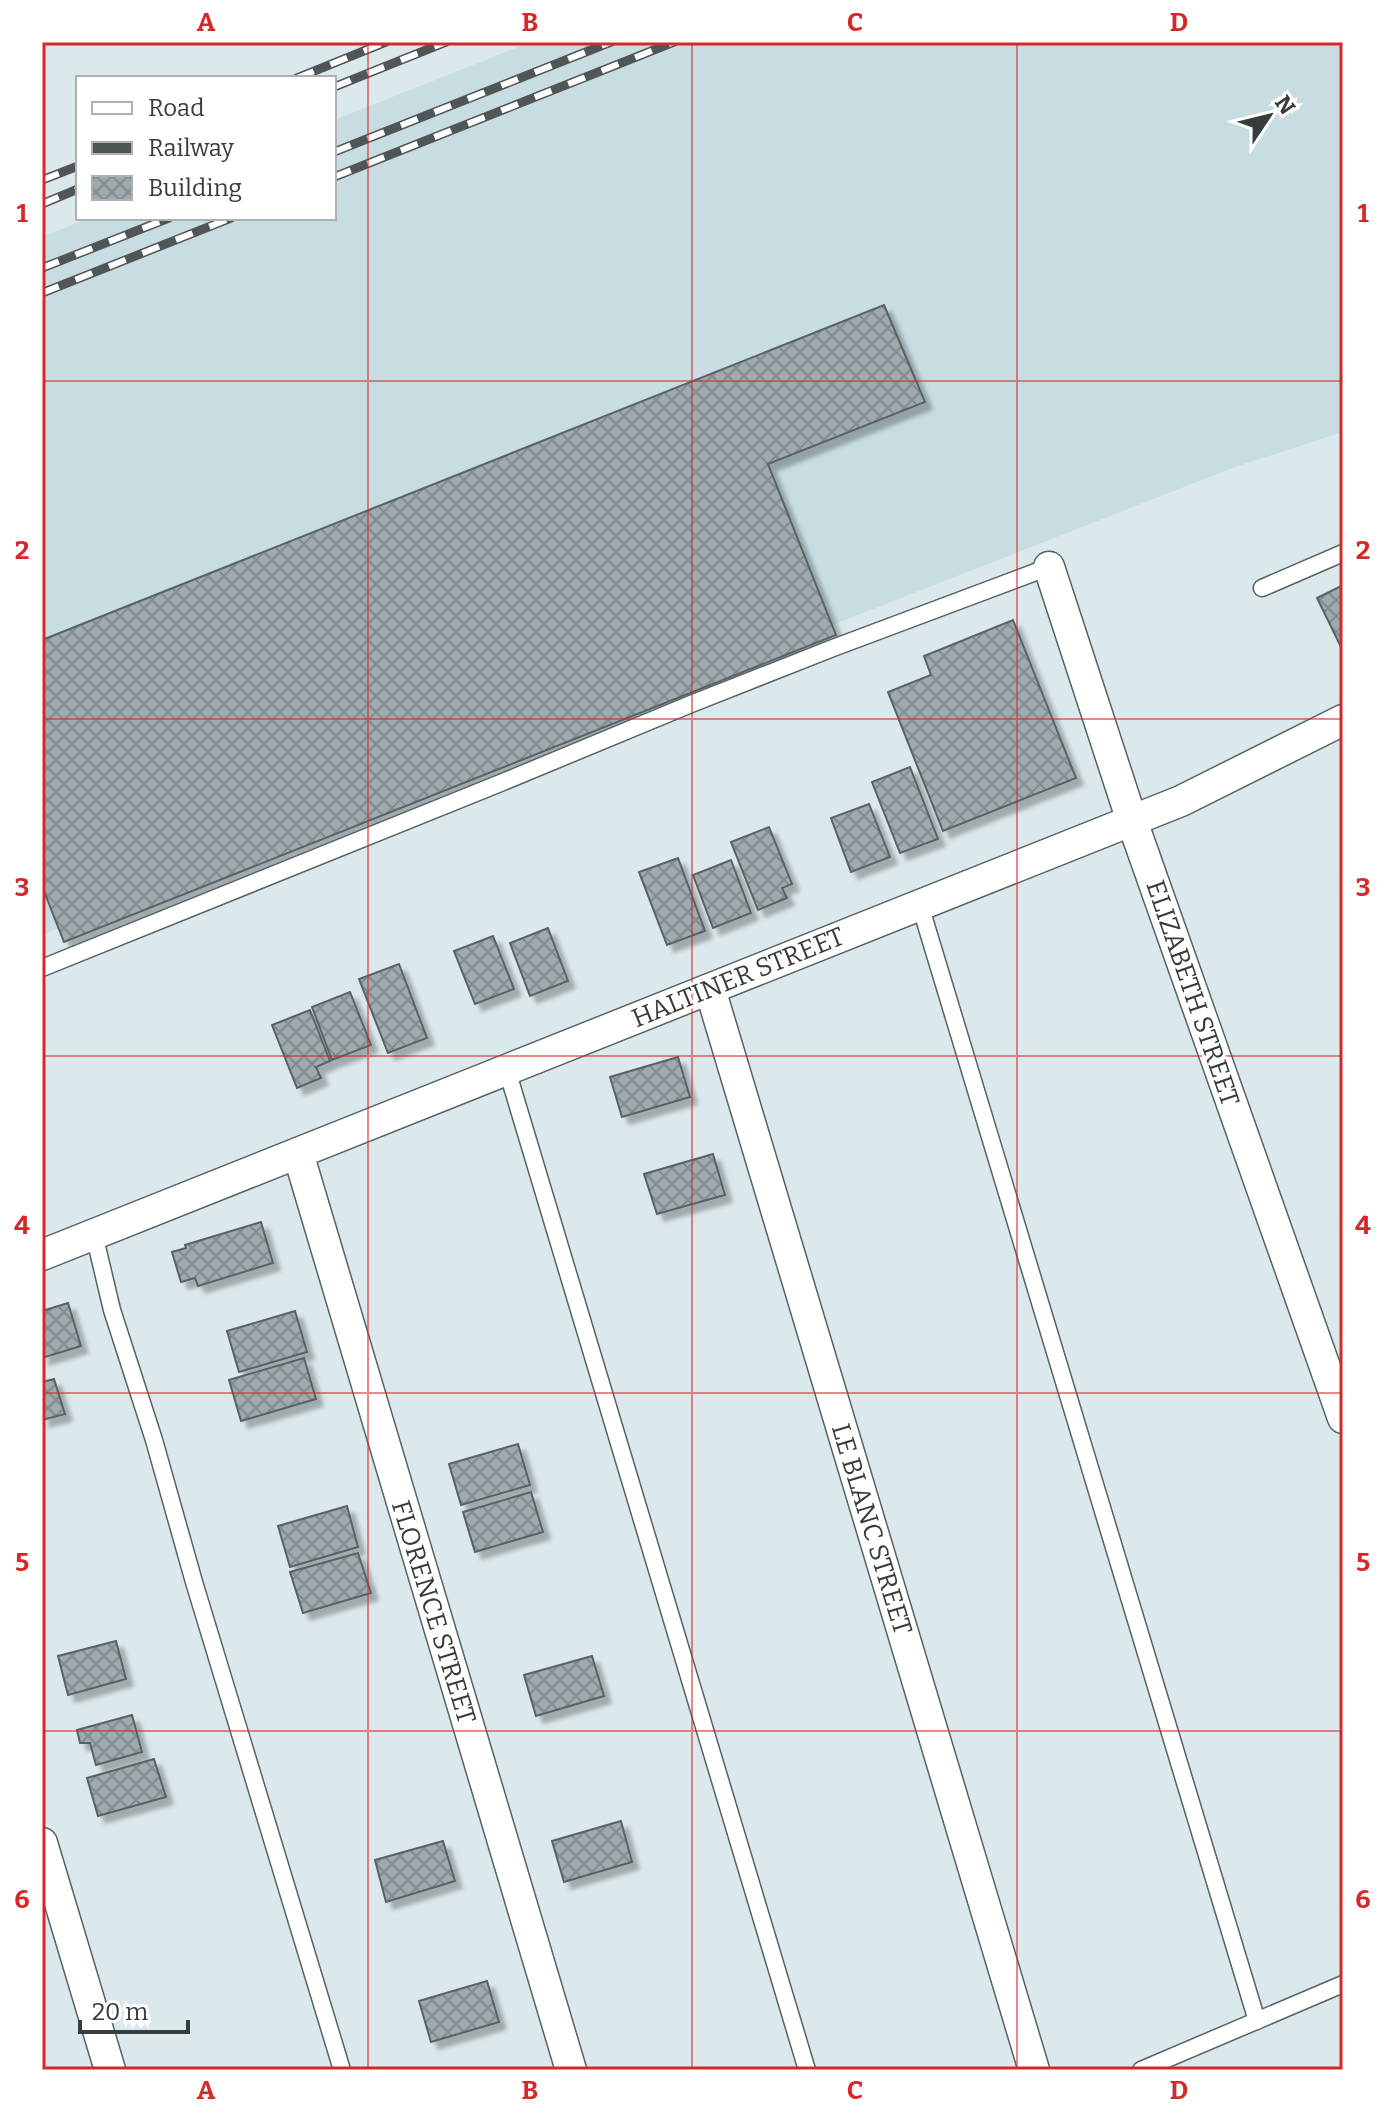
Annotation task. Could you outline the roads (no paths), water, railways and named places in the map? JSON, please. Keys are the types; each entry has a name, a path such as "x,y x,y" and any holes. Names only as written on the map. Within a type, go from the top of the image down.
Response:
{"street":[{"name":"ELIZABETH STREET","path":"1049,567 1132,821 1343,1418"},
{"name":"HALTINER STREET","path":"42,1255 1181,801 1343,720"},
{"name":"LE BLANC STREET","path":"710,989 1034,2070"},
{"name":"FLORENCE STREET","path":"298,1153 571,2070"},
{"path":"42,1843 110,2070"}],"lane":[{"path":"1262,588 1343,553"},
{"path":"42,968 691,704 1049,567"},
{"path":"920,905 1257,2021"},
{"path":"507,1070 807,2070"},
{"path":"94,1234 112,1310 154,1440 342,2070"},
{"path":"1141,2070 1343,1984"}],"railway":[{"path":"302,76 386,42"},
{"path":"336,86 446,42"},
{"path":"336,151 611,42"},
{"path":"336,176 674,42"},
{"path":"42,180 76,167"},
{"path":"42,204 76,190"},
{"path":"42,268 164,220"},
{"path":"42,293 226,220"}]}
